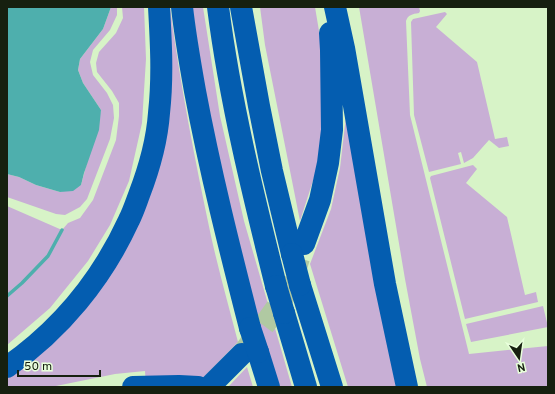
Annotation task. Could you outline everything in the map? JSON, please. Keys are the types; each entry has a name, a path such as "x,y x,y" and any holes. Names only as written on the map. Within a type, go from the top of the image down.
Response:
{"highway":[{"path":"7,367 55,328 88,290 109,258 130,220 147,172 153,150 159,114 162,68 159,7"},
{"path":"182,7 185,33 201,122 226,234 250,328 250,353 269,387"},
{"path":"218,7 236,112 253,195 276,286 306,387"},
{"path":"241,7 272,172 298,249 300,284 332,387"},
{"path":"298,249 320,200 328,163 332,130 331,50 327,7"},
{"path":"335,7 344,48 385,284 407,387"},
{"path":"209,387 250,353"},
{"path":"140,386 198,387"}],"shaded area":[{"path":"111,7 117,7 117,15 110,30 93,50 90,62 93,75 107,93 113,105 114,118 110,139 87,199 80,207 65,215 56,214 7,197 7,174 60,192 81,185 101,110 83,83 78,70 80,59 103,29"},
{"path":"122,7 144,7 146,59 142,123 129,181 110,225 88,261 50,308 7,345 7,206 62,230 68,223 80,218 93,200 116,140 119,116 119,103 112,91 97,72 96,63 99,52 116,33 123,18"},
{"path":"170,7 183,93 199,179 214,249 238,342 194,387 146,387 145,371 115,374 51,387 7,387 7,377 136,222"},
{"path":"192,7 203,7 220,116 244,221 292,387 278,387 262,337 209,119"},
{"path":"260,7 315,7 322,49 323,124 319,162 300,221 265,45"},
{"path":"359,7 419,7 419,13 411,15 406,21 410,115 469,354 548,346 548,387 427,387 420,359 405,279"},
{"path":"445,12 447,14 436,27 477,62 495,139 507,137 509,146 499,148 489,140 473,158 464,163 461,152 458,153 461,164 429,172 414,115 411,22 413,19"},
{"path":"346,116 396,387 348,387 310,264 331,209 340,168"},
{"path":"473,165 477,169 466,183 507,217 525,295 536,292 538,302 465,319 430,178 431,176"},
{"path":"543,306 548,327 471,342 466,324"},
{"path":"247,367 253,387 228,387"}],"water":[{"path":"7,7 111,7 103,29 80,59 78,70 83,83 101,110 99,130 81,185 73,191 60,192 7,174"}],"waterway":[{"path":"7,296 48,256 62,230"}],"tunnel":[{"path":"244,352 284,296 291,282 299,258"}]}
